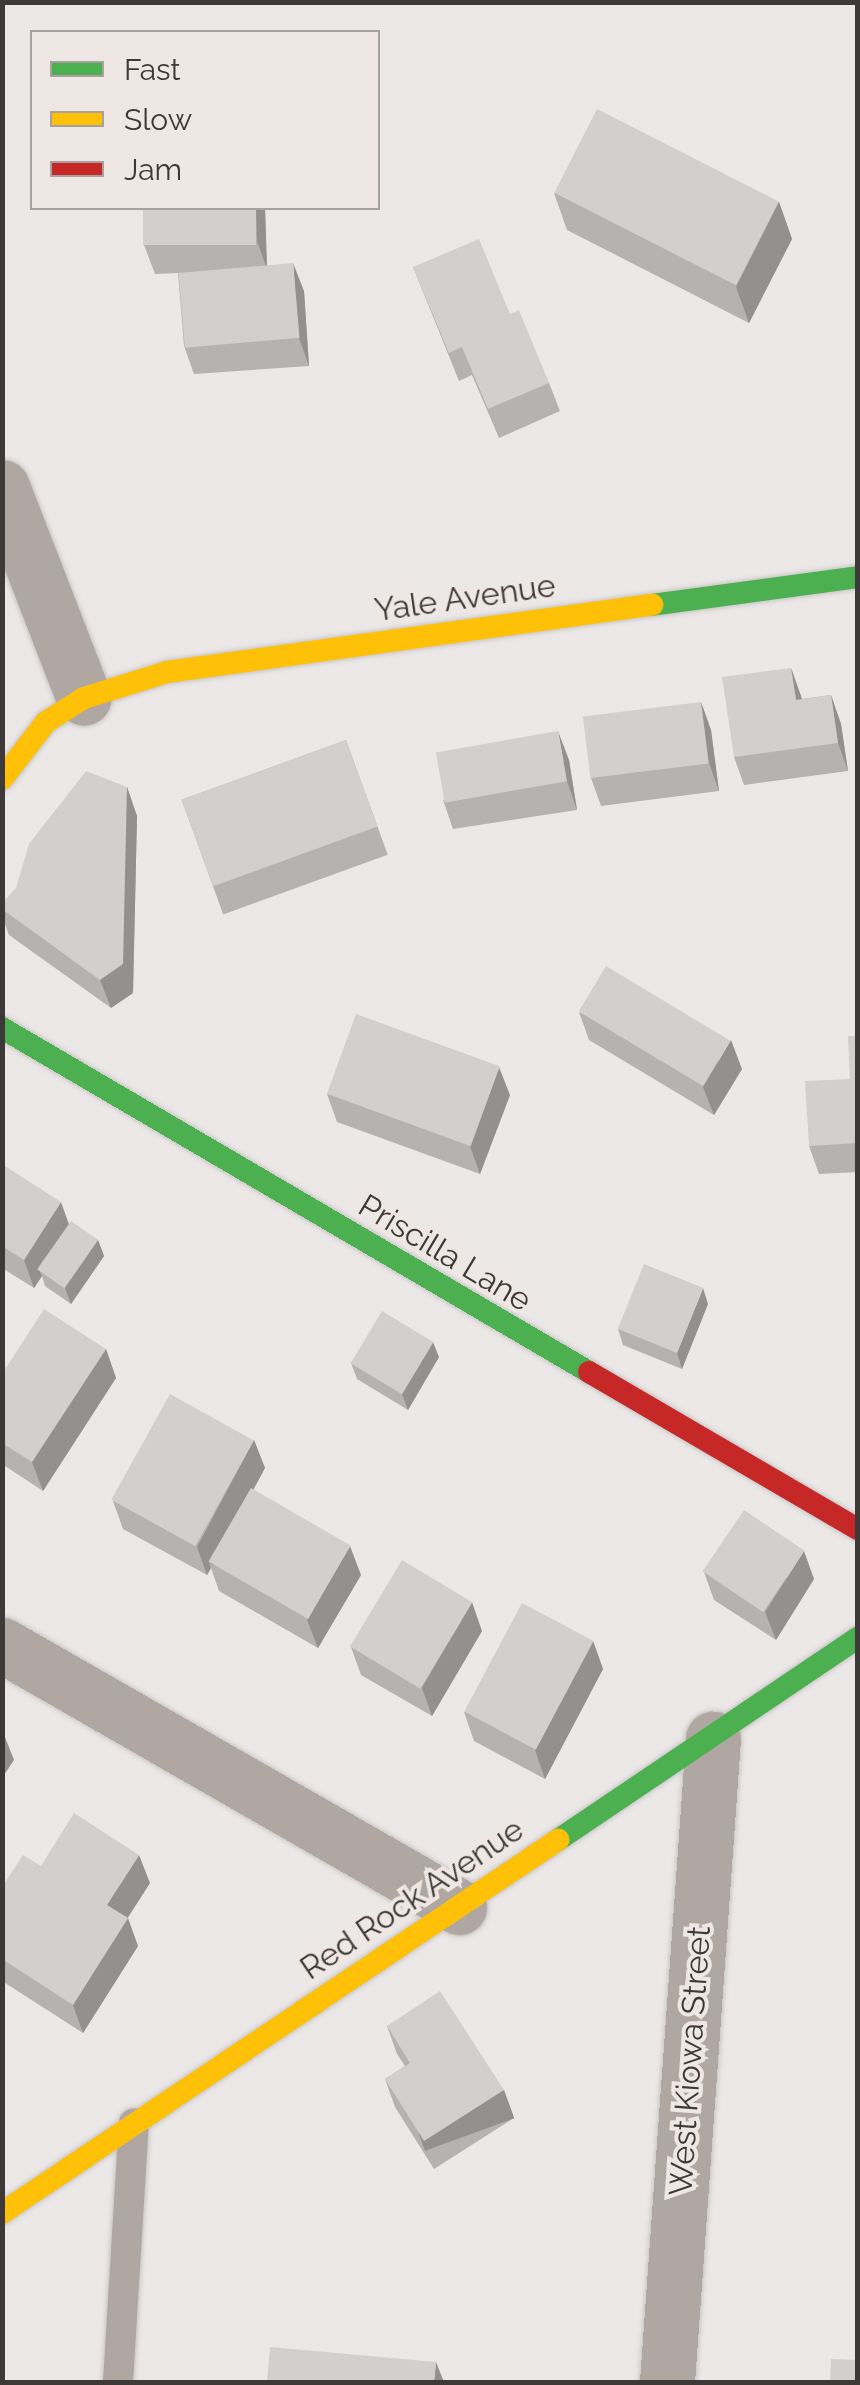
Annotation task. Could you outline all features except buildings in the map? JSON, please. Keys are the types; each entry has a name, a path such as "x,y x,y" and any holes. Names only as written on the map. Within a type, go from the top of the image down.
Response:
{"street":[{"path":"2,486 84,698"},
{"name":"Yale Avenue","path":"2,778 46,722 84,698 167,672 858,577"},
{"name":"Priscilla Lane","path":"2,1028 858,1529"},
{"name":"Red Rock Avenue","path":"2,2213 858,1638"},
{"path":"2,1645 459,1906"},
{"name":"West Kiowa Street","path":"668,2382 713,1739"}],"lane":[{"path":"118,2382 134,2124"}],"traffic: fast":[{"path":"652,605 858,577"},
{"path":"2,1028 589,1372"},
{"path":"558,1840 858,1638"}],"traffic: slow":[{"path":"2,779 46,722 84,698 167,672 652,605"},
{"path":"2,2213 558,1840"}],"traffic: jam":[{"path":"589,1372 858,1529"}]}
